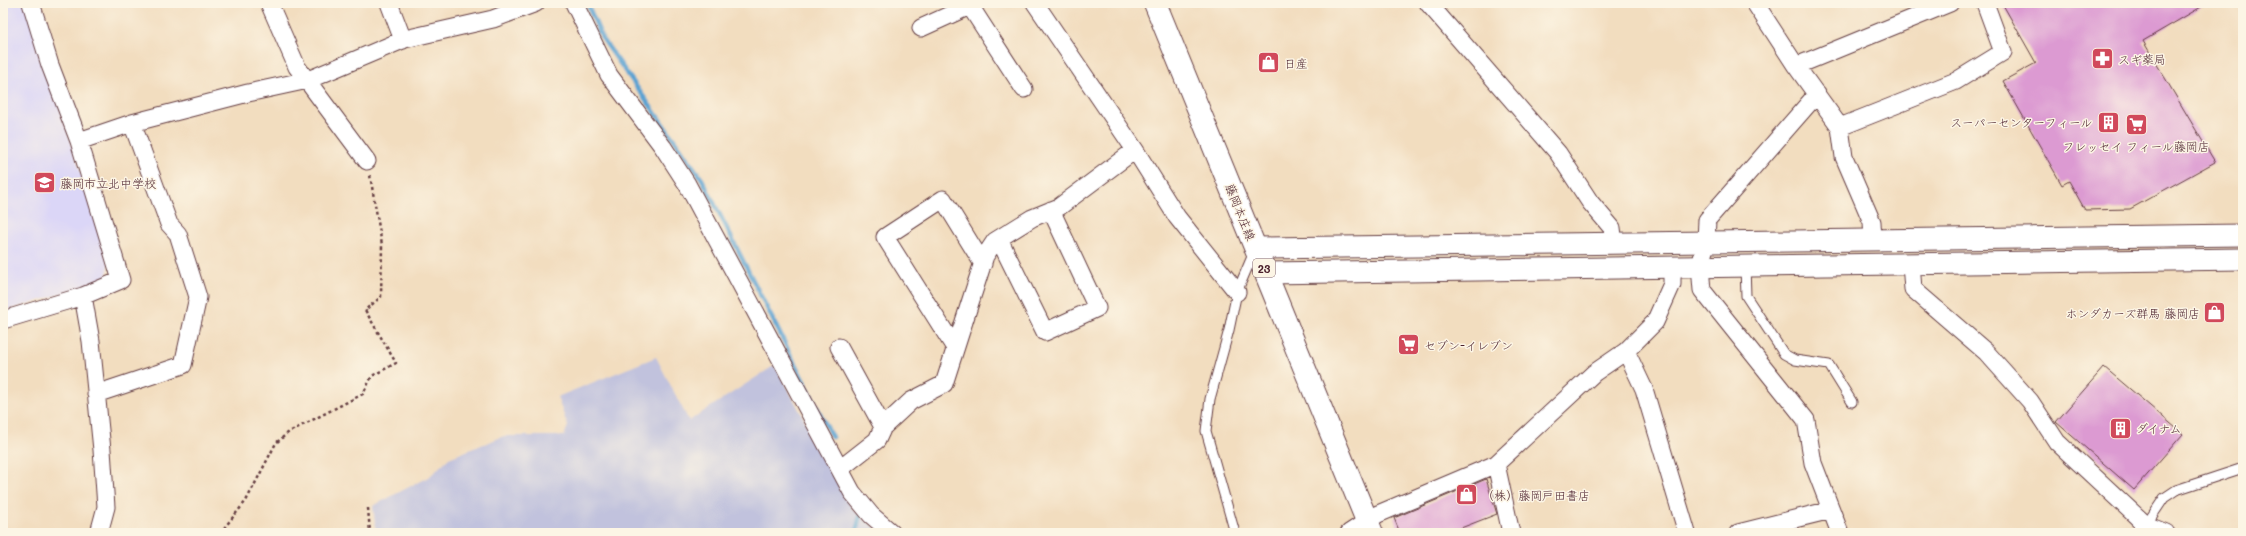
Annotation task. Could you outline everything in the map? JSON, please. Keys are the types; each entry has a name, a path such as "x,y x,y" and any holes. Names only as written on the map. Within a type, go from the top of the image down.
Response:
{"main road":[{"name":"藤岡本庄線","path":"1155,3 1369,526"}],"street":[{"path":"3,320 82,296 121,280 79,141 50,65 32,3"},
{"path":"269,3 297,68 308,80 367,161"},
{"path":"389,3 403,40"},
{"path":"79,141 132,124 248,93 308,80 403,40 493,19 536,3"},
{"path":"574,3 609,75 663,147 687,184 852,492 871,515 892,533"},
{"path":"1035,3 1135,150 1177,217 1237,292"},
{"path":"1428,3 1558,153 1590,202 1612,228 1614,243"},
{"path":"1755,3 1796,66 1840,127 1844,157 1872,222 1873,240"},
{"path":"1796,66 1950,3"},
{"path":"1840,127 1956,81 2003,52 1985,3"},
{"path":"921,28 973,4 1024,89"},
{"path":"1817,94 1707,220 1706,242 1700,267 1702,290 1806,420 1814,463 1840,533"},
{"path":"96,394 183,365 198,297 178,234 169,224 132,124"},
{"path":"840,469 877,440 883,426 911,401 944,384 982,264 995,241 1032,218 1051,210 1073,197 1135,150"},
{"path":"955,348 885,237 943,199 982,264"},
{"path":"999,239 1044,332 1097,308 1051,210"},
{"path":"1256,248 2243,235"},
{"path":"1266,274 2243,259"},
{"path":"1911,264 1913,290 1986,352 2030,401 2057,442 2144,529 2166,533"},
{"path":"1349,533 1369,526 1496,464 1594,373 1626,351 1655,322 1672,284 1672,267"},
{"path":"82,296 91,341 106,507 99,533"},
{"path":"839,347 883,426"},
{"path":"1626,351 1644,389 1688,533"},
{"path":"1496,464 1511,533"},
{"path":"1738,533 1832,510"}],"lane":[{"path":"1235,533 1206,431 1210,399 1229,330 1237,292 1256,248"},
{"path":"1744,266 1746,296 1784,354 1795,360 1829,365 1852,402"},
{"path":"2144,529 2164,498 2176,490 2243,468"}],"path":[{"path":"220,533 246,501 276,443 289,432 363,394 372,376 396,363 365,310 381,297 382,244 367,161"},
{"path":"368,508 370,533"}],"shaded area":[{"name":"藤岡市立北中学校","path":"3,3 28,3 109,263 106,280 3,312"},
{"path":"656,357 689,421 775,365 852,508 882,533 376,533 373,506 430,476 449,458 504,436 564,436 568,426 557,397"}],"building":[{"name":"スーパーセンターフィール","path":"2002,3 2208,3 2143,41 2215,162 2130,209 2085,210 2069,181 2062,185 2003,81 2036,63"},
{"name":"ダイナム","path":"2104,367 2183,434 2134,490 2056,422"},
{"name":"（株）藤岡戸田書店","path":"1486,479 1497,514 1448,533 1400,533 1394,518"}],"waterway":[{"path":"587,3 602,38 702,179 832,437"},
{"path":"856,533 860,515"}],"place":[{"name":"スギ薬局","path":"2102,59"},
{"name":"日産","path":"1269,63"},
{"name":"スーパーセンターフィール","path":"2108,122"},
{"name":"フレッセイ フィール藤岡店","path":"2136,125"},
{"name":"藤岡市立北中学校","path":"44,183"},
{"name":"ホンダカーズ群馬 藤岡店","path":"2215,313"},
{"name":"セブン-イレブン","path":"1408,345"},
{"name":"ダイナム","path":"2120,428"},
{"name":"（株）藤岡戸田書店","path":"1466,495"}]}
